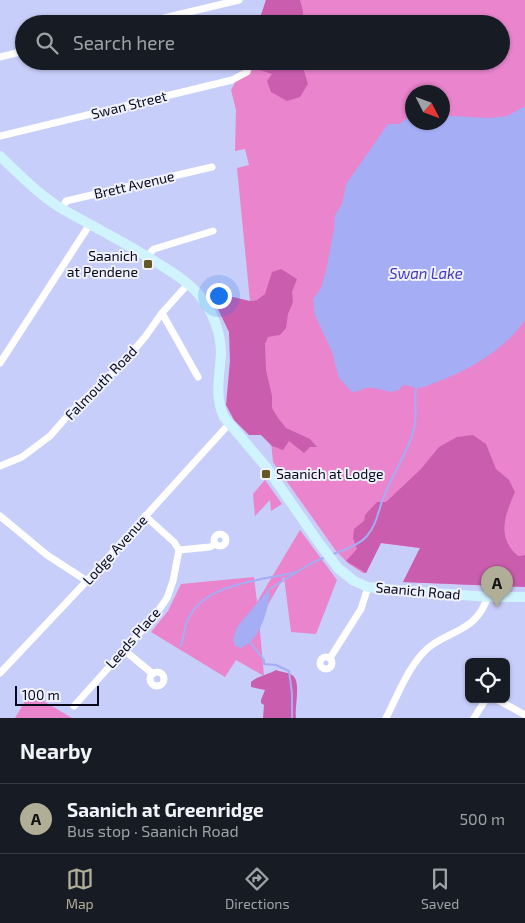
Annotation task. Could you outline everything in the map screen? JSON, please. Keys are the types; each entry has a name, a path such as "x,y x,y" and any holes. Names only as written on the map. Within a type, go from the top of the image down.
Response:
{"main road":[{"name":"Saanich Road","path":"0,158 45,197 62,209 147,256 188,284 203,300 218,331 221,355 218,397 220,410 229,424 267,468 333,562 347,576 368,587 488,597 525,597"}],"street":[{"path":"177,15 240,0"},
{"path":"0,57 15,53"},
{"name":"Swan Street","path":"0,136 232,80 248,70"},
{"name":"Brett Avenue","path":"62,209 66,201 212,167"},
{"path":"0,363 90,224"},
{"path":"147,256 154,249 213,231"},
{"name":"Falmouth Road","path":"0,466 22,457 50,436 121,365 145,337 162,313 188,284"},
{"path":"162,313 198,377"},
{"name":"Lodge Avenue","path":"0,674 229,424"},
{"path":"145,516 174,542 179,550 210,547 215,544"},
{"path":"1,520 46,555 87,581"},
{"name":"Leeds Place","path":"74,706 154,617 167,598 173,581 179,550"},
{"path":"330,658 360,609 368,587"},
{"path":"386,718 408,674 426,649 469,624 478,616 488,597"},
{"path":"124,650 154,674"},
{"path":"474,718 483,703"},
{"path":"503,703 525,715"}],"shaded area":[{"path":"266,0 525,0 525,587 403,582 420,548 381,543 366,573 363,573 349,564 336,551 273,462 257,300 250,301 237,168 249,165 245,149 235,151 236,110 231,90 242,70 510,70 510,15 261,15"},
{"path":"266,0 300,0 303,11 303,15 261,15"},
{"path":"260,70 304,70 308,84 300,97 287,101 271,92 267,81 272,74"},
{"path":"281,269 297,279 292,292 293,302 288,314 286,328 280,335 268,337 265,344 266,370 272,396 272,408 278,418 286,428 310,439 317,447 310,447 304,453 289,441 283,450 272,446 261,435 249,435 234,420 226,405 230,361 229,332 215,303 233,297 250,301 257,300 265,294 272,272"},
{"path":"473,435 486,444 496,469 509,480 515,492 504,526 511,549 518,556 525,555 525,587 403,582 420,548 381,543 366,573 346,561 357,549 353,538 354,529 364,521 365,515 377,502 386,502 421,469 439,447 457,437"},
{"path":"265,480 282,504 271,511 270,500 255,516 253,494"},
{"path":"300,530 337,580 316,634 291,632 284,577 259,620 264,676 236,660 225,677 151,632 168,611 181,584 254,577 257,602"},
{"path":"276,670 290,674 295,678 297,683 296,718 263,718 264,705 261,703 261,700 265,690 251,687 251,682"},
{"path":"30,693 72,718 15,718"}],"water":[{"name":"Swan Lake","path":"525,106 525,320 507,341 486,358 428,386 416,388 403,385 400,389 392,392 367,388 352,392 339,378 332,352 315,315 313,299 321,288 326,271 335,215 342,204 346,184 388,124 399,124 405,120 405,130 450,130 450,116 489,118 507,116"},
{"path":"268,590 270,595 262,625 258,632 248,644 241,648 235,646 233,640 237,627"}],"waterway":[{"path":"333,554 360,542 367,536 373,526 413,431 416,419 416,388"},
{"path":"268,590 323,558"},
{"path":"181,646 186,624 194,610 205,599 218,591 250,581 297,572"},
{"path":"250,642 264,660 264,664 276,665 289,671 292,693 292,718"}],"place":[{"name":"Saanich at Pendene","path":"148,264"},
{"name":"Saanich at Lodge","path":"266,474"},
{"name":"Saanich at Greenridge","path":"497,607"}]}
